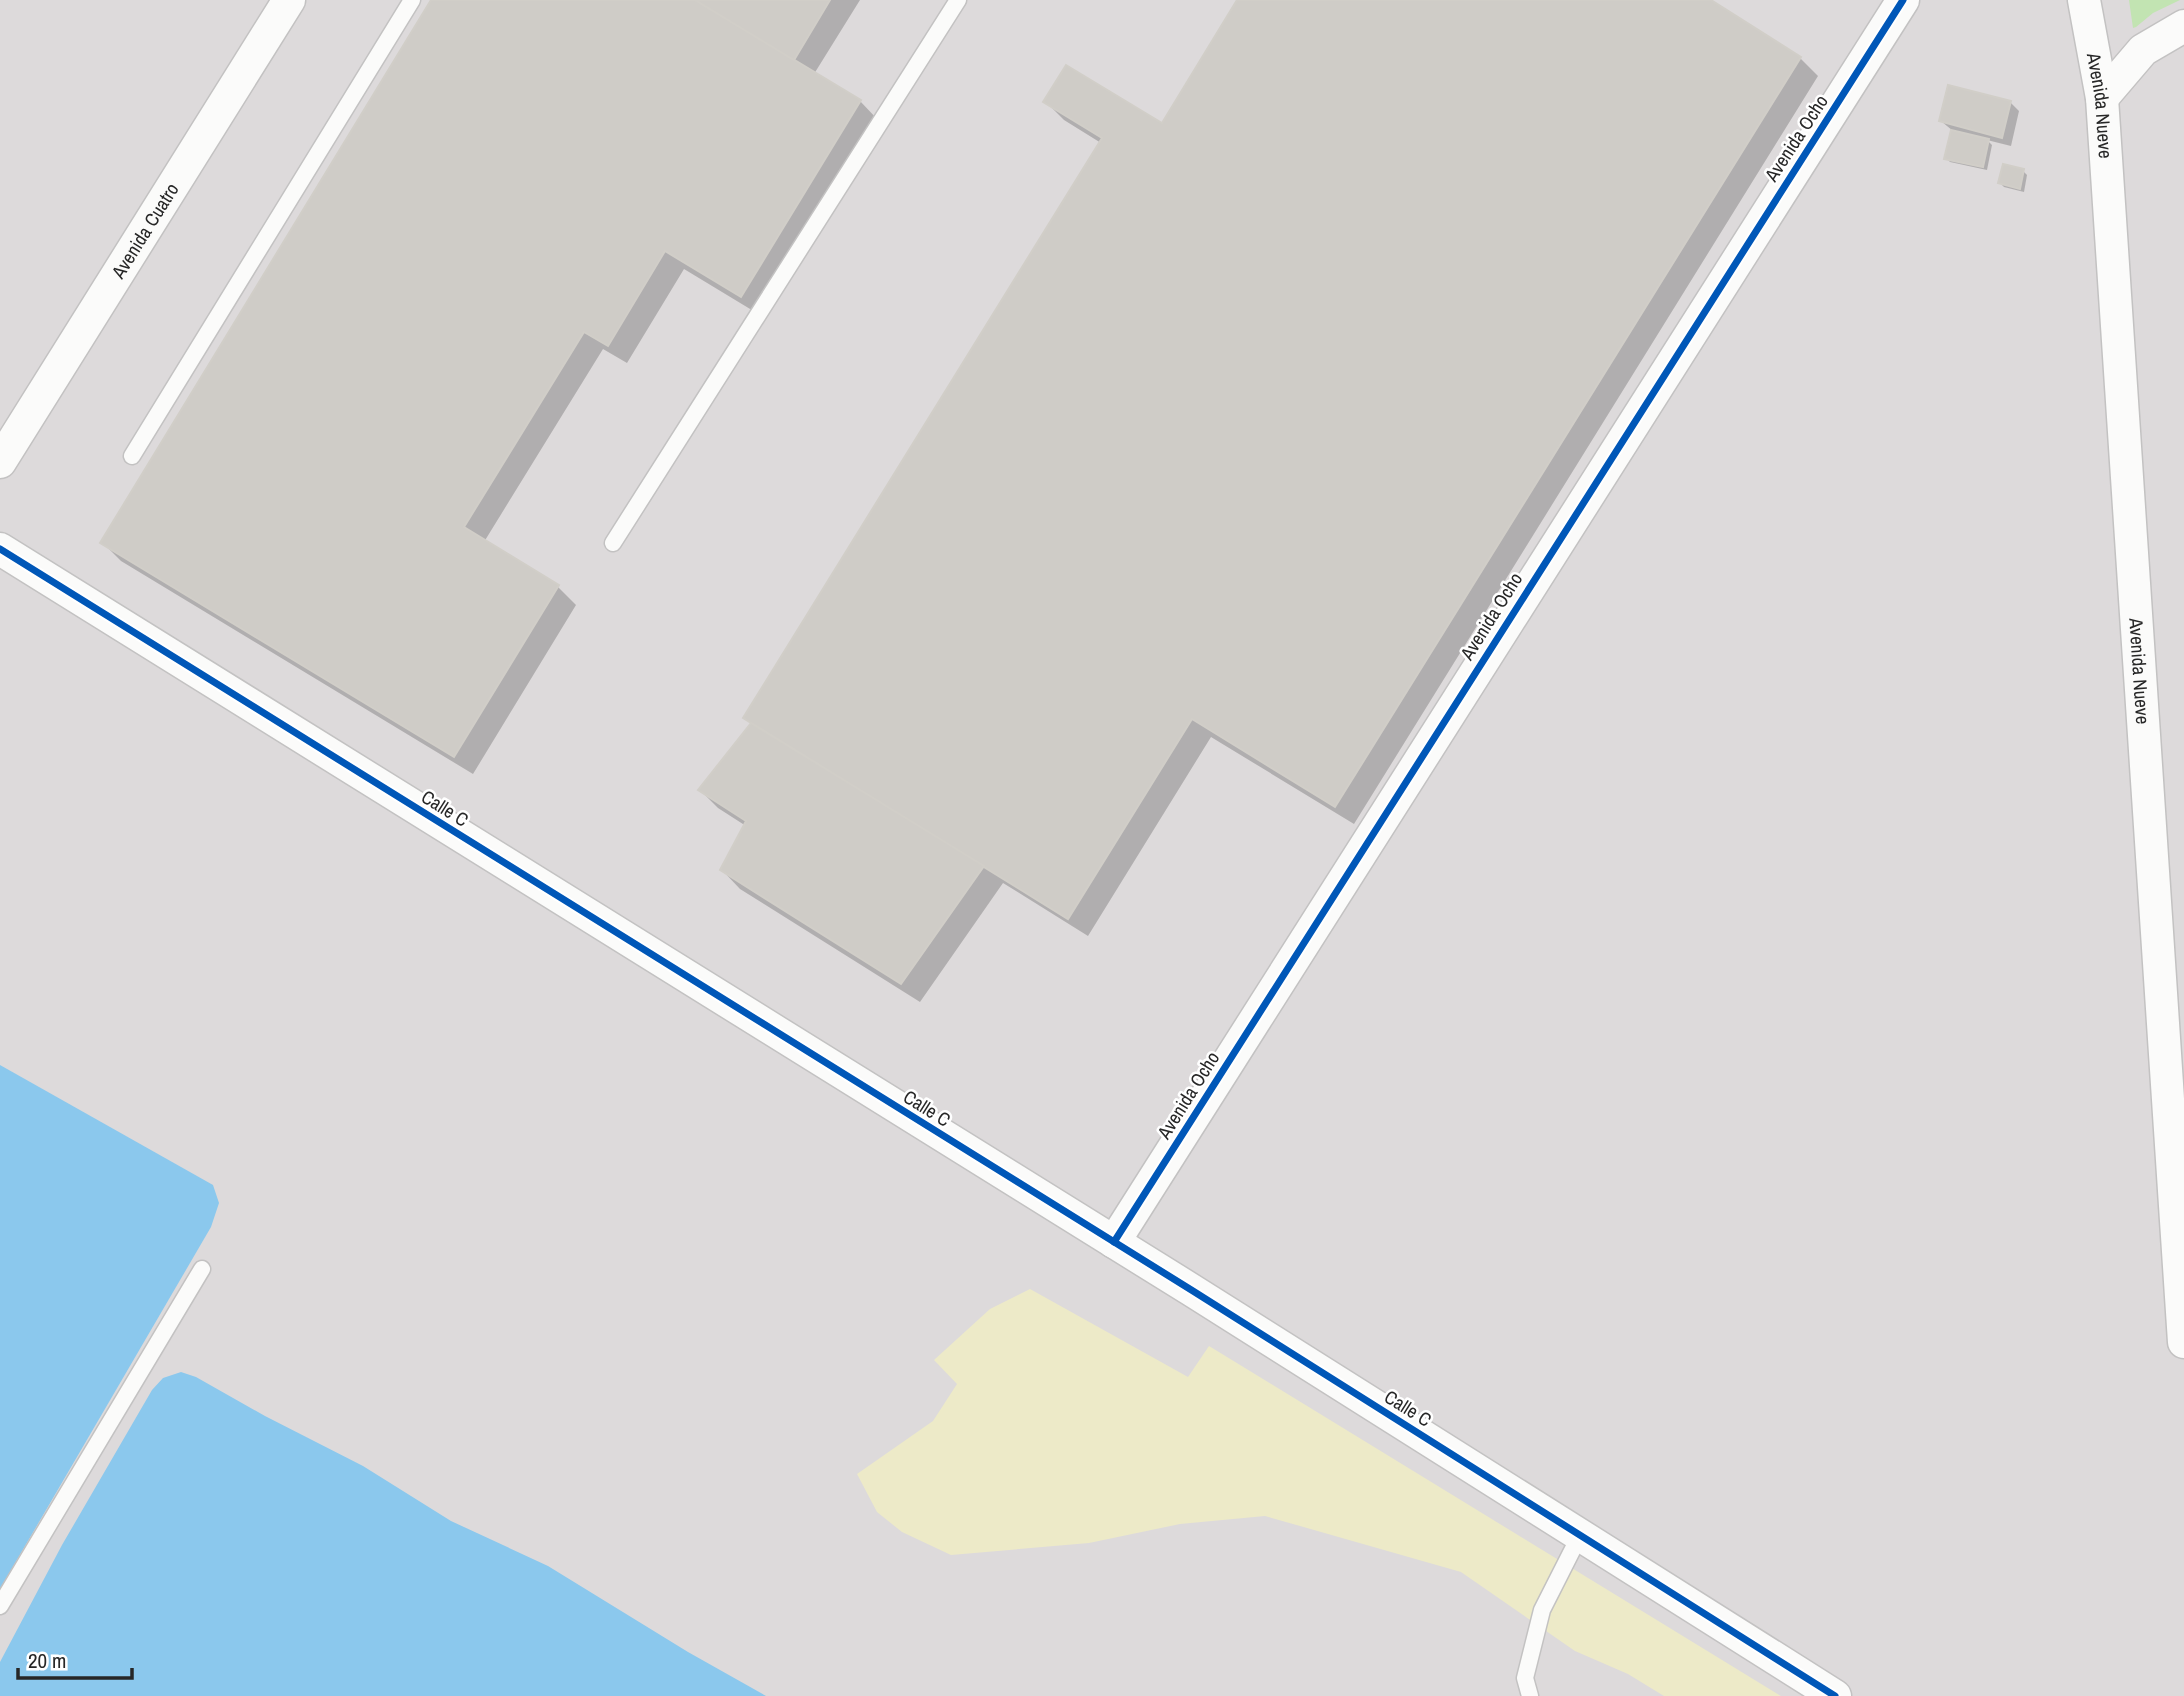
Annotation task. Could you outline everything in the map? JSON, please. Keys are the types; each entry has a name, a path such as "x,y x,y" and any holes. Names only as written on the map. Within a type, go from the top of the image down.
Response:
{"street":[{"name":"Avenida Cuatro","path":"0,461 289,0"},
{"name":"Avenida Nueve","path":"2084,0 2102,98 2177,1126 2184,1342"},
{"name":"Avenida Ocho","path":"1114,1242 1660,380 1904,3"},
{"path":"2102,98 2143,50 2184,26"},
{"name":"Calle C","path":"0,550 1114,1242 1835,1696"}],"lane":[{"path":"132,456 412,0"},
{"path":"613,543 958,0"},
{"path":"0,1606 202,1269"},
{"path":"1530,1696 1525,1678 1542,1610 1580,1535"}],"shaded area":[{"path":"0,0 2184,0 2184,1696 0,1696"}],"green space":[{"path":"2129,0 2180,0 2153,13 2133,28"}],"sand":[{"path":"1030,1289 1188,1377 1209,1346 1781,1696 1664,1696 1628,1674 1575,1651 1461,1572 1265,1516 1180,1524 1089,1543 951,1555 902,1532 877,1512 857,1474 933,1421 957,1384 934,1360 990,1309"}],"water":[{"path":"0,1065 213,1185 219,1203 211,1227 0,1589"},
{"path":"181,1372 196,1377 363,1466 451,1521 548,1566 688,1652 766,1696 0,1696 0,1662 62,1545 152,1390 163,1378"}],"building":[{"path":"431,0 695,0 861,100 741,297 665,251 608,346 584,332 464,527 559,585 454,757 100,543"},
{"path":"695,0 830,0 794,60"},
{"path":"1237,0 1711,0 1801,57 1335,807 1192,719 1068,919 743,718 1102,138 1043,102 1066,65 1162,123"},
{"path":"1948,85 2011,101 2002,138 1939,121"},
{"path":"1951,130 1989,139 1983,167 1944,159"},
{"path":"2003,164 2024,169 2020,189 1998,183"},
{"path":"751,723 984,866 901,984 720,870 746,821 698,790"}],"cycle path":[{"path":"1114,1242 1903,0"},
{"path":"0,549 1193,1291 1835,1696"}]}
